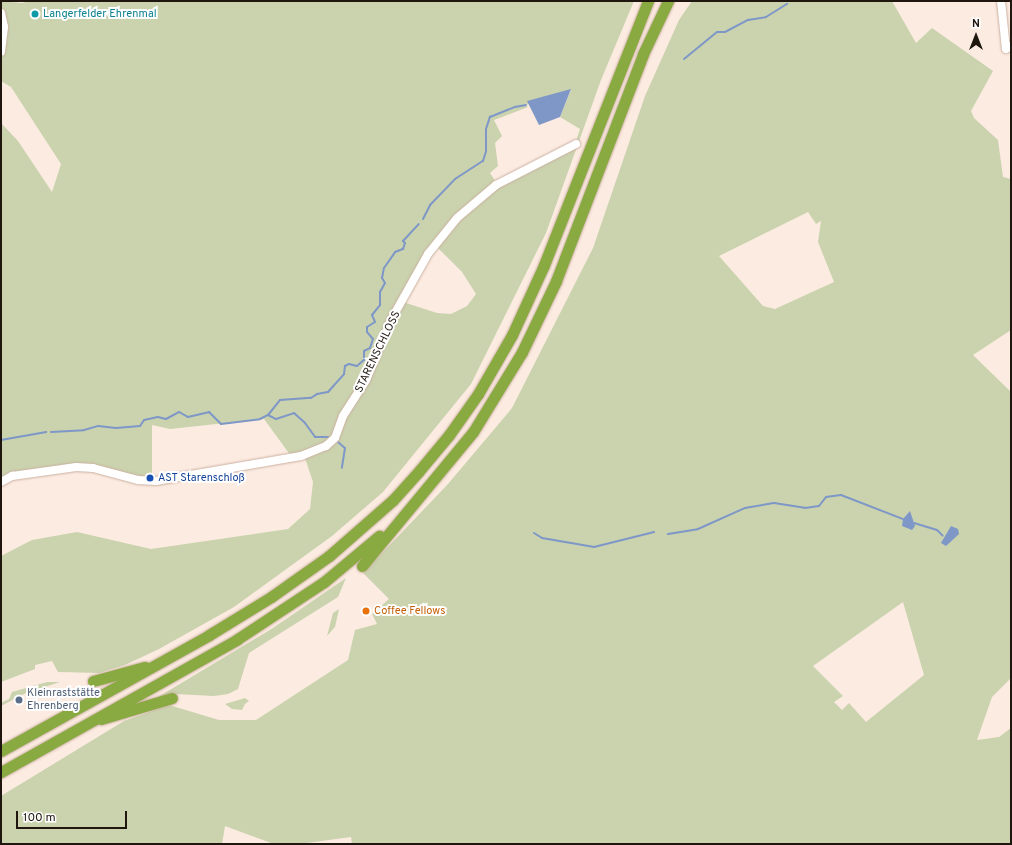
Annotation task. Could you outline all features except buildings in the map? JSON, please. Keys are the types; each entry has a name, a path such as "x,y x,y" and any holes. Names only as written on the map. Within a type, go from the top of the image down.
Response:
{"highway":[{"path":"1,751 157,664 271,597 329,556 393,500 419,471 449,435 478,394 512,335 544,265 648,1"},
{"path":"362,566 472,432 522,352 556,281 643,54 668,1"},
{"path":"1,772 81,725 236,640 282,612 324,582 400,519"},
{"path":"93,681 157,664"},
{"path":"81,725 172,698"}],"street":[{"path":"1001,1 1008,47"},
{"path":"1,13 4,27 1,52"},
{"name":"STARENSCHLOSS","path":"1,482 12,476 76,466 93,468 138,480 156,481 301,456 326,446 334,438 343,416 366,380 391,320 428,254 457,218 496,185 576,144"}],"green space":[{"path":"1,1 22,3 30,1 634,1 601,80 546,233 471,384 383,492 332,536 234,607 159,649 125,665 99,673 58,672 52,661 35,665 35,669 1,682 1,556 32,540 77,532 151,549 288,529 310,509 313,482 305,458 291,456 264,419 170,429 152,425 152,478 75,464 10,474 1,478 1,123 18,141 52,192 61,164 11,87 1,81","holes":["571,90 560,117 580,129 575,144 498,185 490,173 498,166 495,143 502,136 494,120 528,107 526,105","435,245 462,272 476,294 467,306 451,314 437,313 403,302"]},
{"path":"692,1 892,1 916,43 932,28 993,71 971,111 974,118 998,140 1003,177 1011,179 1011,330 973,355 1011,392 1011,678 992,697 977,740 999,737 1011,728 1011,844 352,844 351,837 299,844 274,844 225,826 222,844 1,844 1,796 124,721 169,705 219,720 256,720 348,660 355,630 377,624 372,614 389,599 363,573 448,484 512,408 593,248 645,96 679,20","holes":["808,212 816,224 821,221 818,242 834,282 775,309 763,306 719,256","903,602 924,675 866,722 849,703 842,710 834,702 843,696 813,666"]},
{"path":"346,578 338,597 249,653 238,689 228,694 214,696 175,694 158,697 273,628"},
{"path":"339,609 335,627 327,636 333,613"},
{"path":"47,682 60,682 26,693 1,706 1,703 9,699 12,692"},
{"path":"245,698 249,701 245,704 242,710 232,709 225,704"}],"water":[{"path":"571,89 560,117 539,125 527,101"},
{"path":"910,511 915,526 912,530 902,526 903,519"},
{"path":"951,526 958,529 959,534 946,546 941,543"}],"waterway":[{"path":"684,59 717,32 725,32 748,20 766,17 787,4"},
{"path":"423,219 430,205 455,179 483,161 486,151 486,129 490,117 515,107 526,105"},
{"path":"51,432 84,430 98,426 116,428 140,426 144,420 158,417 166,419 179,412 188,417 209,412 221,424 260,419 268,415 280,400 311,398 317,394 328,392 344,374 345,366 349,364 357,366 364,360 364,351 370,348 373,339 367,332 367,327 375,322 372,315 380,305 380,292 385,283 382,278 384,268 395,252 403,249 405,243 403,241 419,224"},
{"path":"268,415 276,419 294,413 305,423 315,437 328,437"},
{"path":"1,440 46,432"},
{"path":"338,442 345,448 342,468"},
{"path":"668,534 698,529 745,508 774,503 805,508 819,506 826,497 841,495 903,519"},
{"path":"914,523 937,530 943,536"},
{"path":"534,533 542,538 594,547 654,532"}],"place":[{"name":"Langerfelder Ehrenmal","path":"35,14"},
{"name":"AST Starenschloß","path":"150,478"},
{"name":"Coffee Fellows","path":"366,611"},
{"name":"Kleinraststätte Ehrenberg","path":"19,700"}]}
